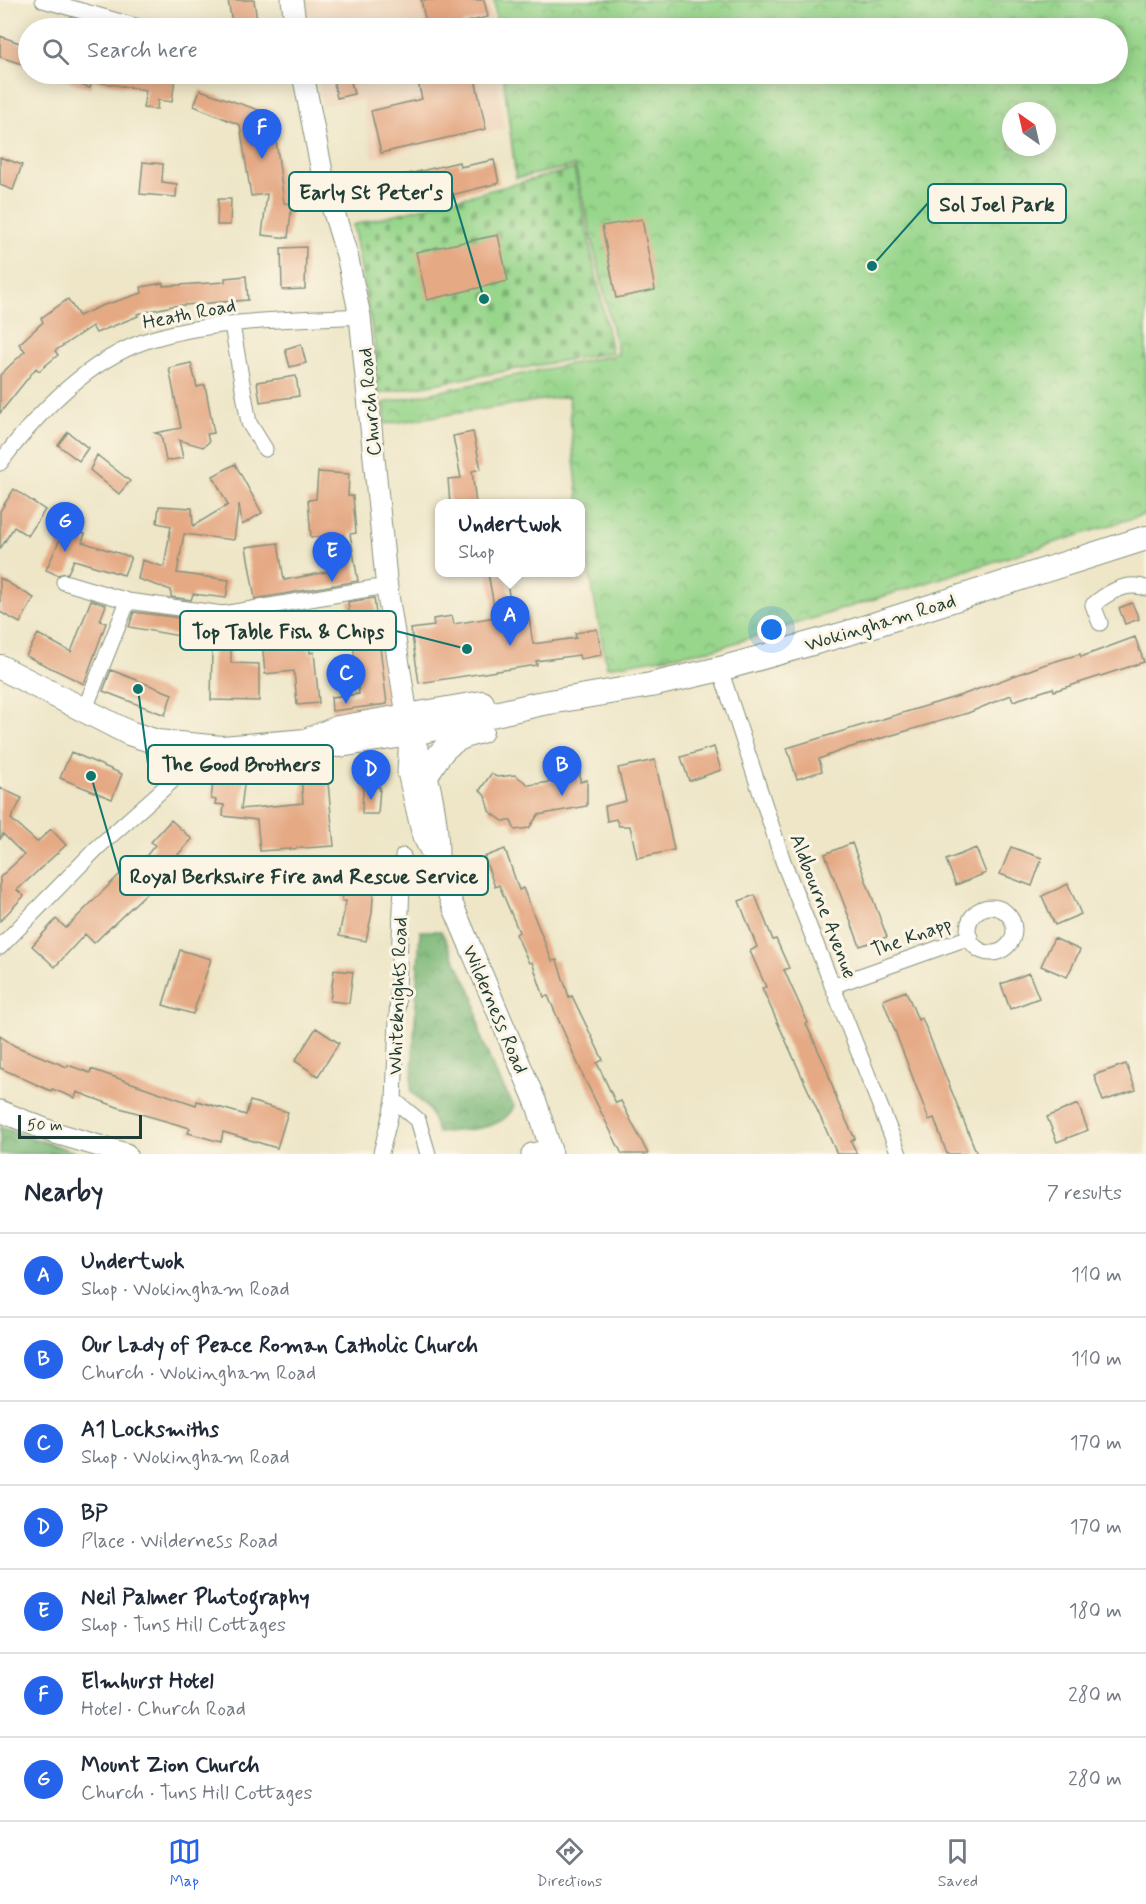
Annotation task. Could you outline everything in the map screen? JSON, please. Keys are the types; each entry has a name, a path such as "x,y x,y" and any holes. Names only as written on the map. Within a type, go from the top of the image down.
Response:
{"main road":[{"path":"292,0 295,18"},
{"name":"Church Road","path":"305,84 322,177 347,255 360,316 387,589 408,725"},
{"name":"Wokingham Road","path":"0,667 129,733 157,742 186,746 241,748 306,741 338,728 408,725 497,702 538,704 651,685 720,669 809,645 1146,538"},
{"path":"426,776 451,741 468,734 525,719 538,704"},
{"name":"Wilderness Road","path":"408,725 422,755 438,828 438,864"},
{"name":"Wilderness Road","path":"408,725 408,772 417,819 429,850 438,864 451,901 537,1105 545,1152"},
{"path":"0,1111 52,1132 126,1154"}],"street":[{"path":"43,0 107,18"},
{"name":"Heath Road","path":"0,463 25,429 76,383 112,356 154,338 231,325 360,316"},
{"path":"231,325 249,423 265,449"},
{"path":"64,582 128,601 223,614 374,588 387,589"},
{"path":"1100,623 1093,605 1106,594 1138,585 1146,588"},
{"path":"84,711 128,601"},
{"name":"Aldbourne Avenue","path":"720,669 783,861 899,1154"},
{"path":"0,947 97,848 171,782 180,770 186,746"},
{"name":"Whiteknights Road","path":"381,1153 394,1100 402,856"},
{"name":"The Knapp","path":"832,986 970,937"},
{"name":"Whiteknights Road","path":"394,1100 418,1120 428,1154"}],"shaded area":[{"path":"305,0 490,0 492,18 308,18"},
{"path":"319,84 499,84 504,129 373,158 362,99 322,106"}],"green space":[{"path":"494,0 1146,0 1146,514 715,649 607,667 585,544 585,499 579,499 569,396 386,424 384,403 618,354 575,166 516,178 504,84 1128,84 1128,18 496,18"},
{"path":"574,169 612,352 378,394 374,376 375,346 353,225"},
{"path":"420,931 441,931 474,997 481,1037 494,1070 514,1106 501,1121 492,1125 438,1133 429,1110 411,1091"},
{"path":"0,1127 81,1154 0,1154"}],"building":[{"path":"228,0 254,0 257,18 231,18"},
{"path":"421,0 484,0 488,17 484,18 425,18"},
{"path":"0,36 18,42 18,63 0,57"},
{"path":"77,84 91,84 90,88"},
{"path":"110,84 174,84 172,102 158,100 157,109 143,108 146,90"},
{"path":"334,84 352,84 354,94 337,98"},
{"path":"418,84 476,84 486,129 381,153 371,111 422,99"},
{"path":"200,90 273,115 284,203 292,204 288,238 262,235 267,194 251,196 240,125 194,106"},
{"path":"0,157 22,165 13,190 0,185"},
{"path":"494,160 499,183 408,206 400,176 459,162 460,167"},
{"path":"143,162 163,164 162,182 177,184 176,197 140,194"},
{"path":"218,199 231,199 230,225 217,225"},
{"path":"642,219 655,290 616,298 602,226"},
{"path":"498,235 508,281 427,300 416,252"},
{"path":"306,247 305,289 282,290 281,248"},
{"path":"246,276 248,300 172,306 137,314 138,316 96,333 92,326 55,351 58,355 39,371 36,368 0,413 0,375 25,351 19,344 43,322 41,318 68,299 79,316 101,306 142,293 141,287 163,283 163,286 225,282 225,278"},
{"path":"301,344 306,363 290,367 285,349"},
{"path":"191,363 197,387 205,385 214,433 207,434 209,442 203,447 179,440 183,458 166,461 161,435 155,433 181,428 169,368"},
{"path":"296,376 299,396 260,402 257,382"},
{"path":"68,432 88,448 79,461 58,445"},
{"path":"473,432 481,469 472,471 475,499 450,499 448,479 461,478 453,436"},
{"path":"97,455 130,481 119,494 90,470"},
{"path":"235,464 262,513 242,525 239,504 234,540 184,534 177,573 229,580 226,598 193,594 191,600 171,597 171,590 138,579 142,560 164,567 171,526 157,523 159,506 192,508 193,526 228,505 213,476"},
{"path":"318,472 349,474 348,496 353,496 356,533 350,534 358,581 255,599 246,547 278,543 284,580 337,570 331,536 311,537 308,500 316,499"},
{"path":"14,489 45,510 28,536 14,527 0,549 0,511"},
{"path":"65,528 85,534 82,542 131,557 124,575 74,560 68,573 57,575 46,570"},
{"path":"489,577 506,577 514,621 529,618 533,644 576,638 575,633 597,629 602,655 580,659 579,655 536,661 537,665 419,683 411,629 434,626 433,619 452,616 454,624 496,617"},
{"path":"0,578 34,598 20,623 0,612"},
{"path":"374,598 387,704 332,711 331,697 359,694 348,602"},
{"path":"91,600 106,605 100,621 106,623 84,684 26,656 38,634 71,652"},
{"path":"1132,603 1139,619 1125,624 1119,608"},
{"path":"306,610 310,653 314,652 319,703 297,705 294,671 265,674 260,618"},
{"path":"134,612 188,619 185,637 129,627"},
{"path":"1135,637 1144,662 1054,691 1053,688 1013,701 1011,695 968,713 848,748 819,759 822,771 797,779 787,748 962,695 1046,664 1080,654 1081,657"},
{"path":"212,649 231,649 231,663 259,664 259,701 211,700"},
{"path":"111,670 172,694 165,715 103,691"},
{"path":"714,747 721,770 689,781 681,757"},
{"path":"71,752 122,774 112,799 60,778"},
{"path":"655,760 674,850 637,858 630,826 619,826 616,819 607,821 605,806 626,801 618,768"},
{"path":"580,771 580,782 587,780 587,806 538,815 529,828 515,830 511,821 503,821 489,811 485,796 480,790 491,774 497,777 515,775 529,785 557,781 556,776"},
{"path":"327,773 334,846 260,851 257,820 223,816 224,805 215,804 216,800 211,799 214,774 245,777 241,809 303,803 301,775"},
{"path":"363,786 380,787 378,814 362,814"},
{"path":"0,788 22,798 11,819 37,842 51,829 66,845 17,890 24,896 0,921 0,877 24,855 3,834 0,840"},
{"path":"171,820 192,839 167,867 156,884 94,943 85,934 55,967 32,946 56,919 66,928 121,873 127,880 155,845 151,842"},
{"path":"852,843 887,937 860,946 825,854"},
{"path":"1011,847 1042,858 1032,886 1000,874"},
{"path":"976,848 986,873 956,885 946,860"},
{"path":"505,849 519,890 523,888 552,961 557,960 569,997 572,996 603,1060 597,1063 616,1103 621,1101 648,1154 622,1154 585,1080 548,996 544,997 532,962 529,963 516,934 519,932 499,885 495,887 484,857"},
{"path":"346,862 375,865 372,913 366,941 339,936 346,901 342,901"},
{"path":"1068,884 1081,914 1055,925 1042,896"},
{"path":"755,895 773,940 776,939 789,968 784,970 855,1139 851,1141 857,1154 837,1154 762,988 766,987 750,951 757,947 739,901"},
{"path":"1054,938 1080,950 1067,977 1041,966"},
{"path":"180,950 211,959 193,1014 163,1005"},
{"path":"334,970 353,972 349,1003 330,1001"},
{"path":"1029,973 1039,998 1010,1009 1001,984"},
{"path":"906,991 918,1020 922,1018 977,1154 947,1154 934,1118 929,1120 883,1000"},
{"path":"316,1028 339,1043 318,1076 295,1061"},
{"path":"0,1036 15,1046 67,1067 68,1065 90,1073 91,1069 196,1105 197,1101 246,1115 250,1101 288,1112 277,1148 223,1132 221,1142 188,1133 190,1128 120,1108 77,1092 75,1098 52,1089 51,1091 0,1068"},
{"path":"1126,1064 1136,1090 1103,1101 1094,1075"},
{"path":"1078,1104 1088,1130 1057,1142 1047,1117"}],"place":[{"name":"Elmhurst Hotel","path":"262,159"},
{"name":"Sol Joel Park","path":"872,266"},
{"name":"Early St Peter's","path":"484,299"},
{"name":"Mount Zion Church","path":"65,552"},
{"name":"Neil Palmer Photography","path":"332,582"},
{"name":"Undertwok","path":"510,646"},
{"name":"Top Table Fish & Chips","path":"467,649"},
{"name":"The Good Brothers","path":"138,689"},
{"name":"A1 Locksmiths","path":"346,704"},
{"name":"Royal Berkshire Fire and Rescue Service","path":"91,776"},
{"name":"Our Lady of Peace Roman Catholic Church","path":"562,796"},
{"name":"BP","path":"371,800"}]}
